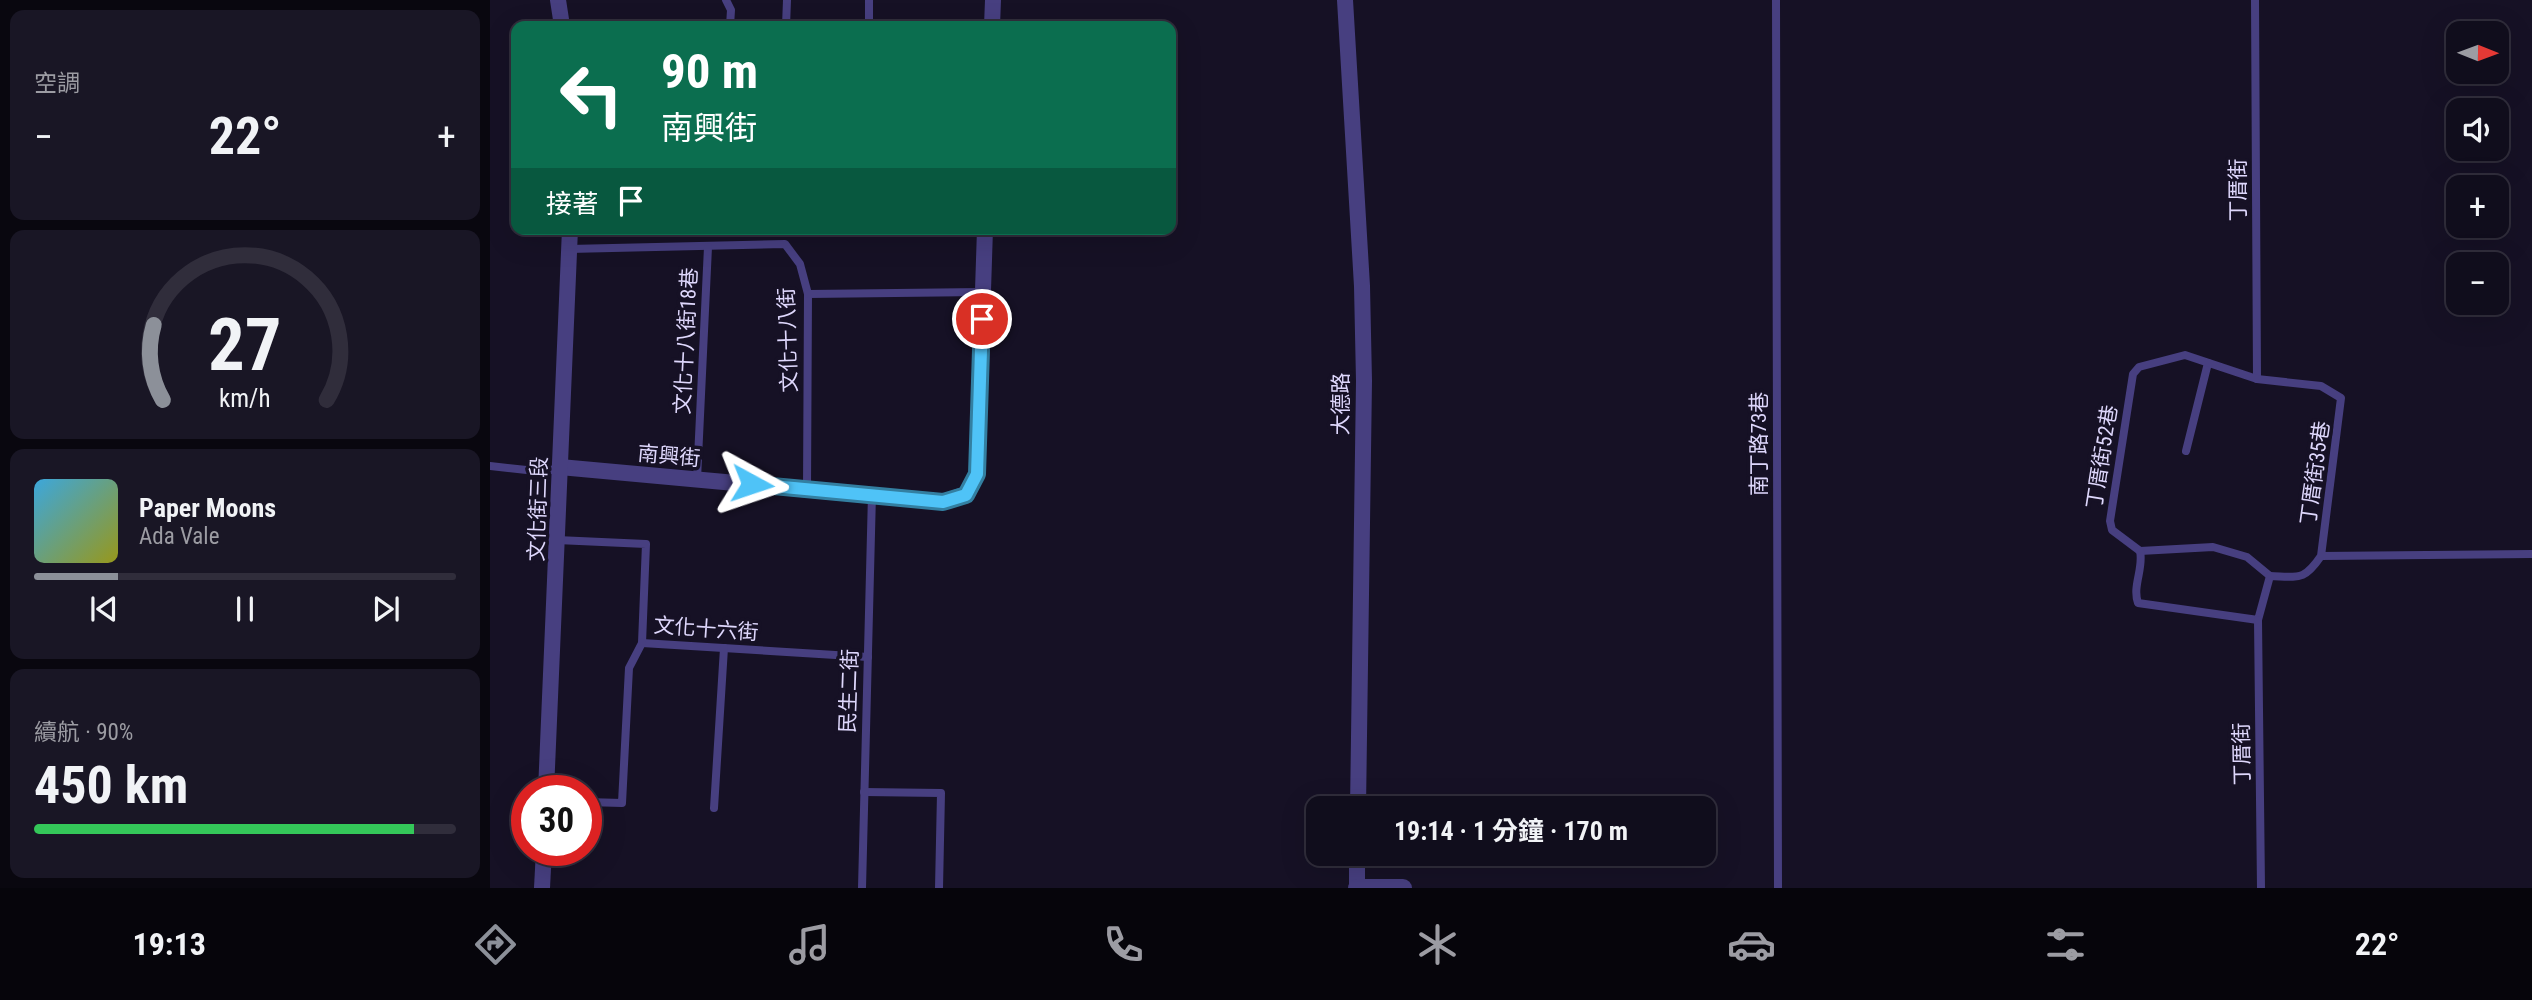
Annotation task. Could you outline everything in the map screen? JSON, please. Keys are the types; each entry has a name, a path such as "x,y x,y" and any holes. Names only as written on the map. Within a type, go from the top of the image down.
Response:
{"street":[{"path":"558,0 561,21"},
{"path":"992,21 993,0"},
{"name":"大德路","path":"1345,0 1361,259 1364,381 1358,796"},
{"name":"文化街三段","path":"547,775 570,235"},
{"name":"南興街","path":"560,467 943,502 966,495 977,474 985,235"},
{"path":"542,888 543,866"},
{"path":"1357,866 1357,887 1403,888"}],"lane":[{"path":"726,0 731,10 730,21"},
{"path":"786,21 787,0"},
{"path":"869,0 869,21"},
{"name":"南丁路73巷","path":"1776,0 1778,888"},
{"name":"丁厝街","path":"2255,0 2257,379"},
{"name":"文化十八街","path":"569,249 785,244 800,264 808,294 807,489"},
{"name":"文化十八街18巷","path":"697,479 708,247"},
{"path":"808,294 983,292"},
{"name":"丁厝街52巷","path":"2140,551 2112,530 2110,522 2133,374 2139,367 2185,355 2257,379"},
{"path":"2186,452 2208,363"},
{"name":"丁厝街35巷","path":"2257,379 2321,386 2341,397 2321,556"},
{"path":"490,466 545,472 560,467"},
{"name":"民生二街","path":"862,888 872,495"},
{"name":"文化十六街","path":"557,540 646,544 642,643 868,657"},
{"path":"2270,576 2258,620 2138,603 2135,594 2142,559 2140,551 2213,547 2247,557 2270,576 2300,577 2308,574 2321,556 2532,554"},
{"name":"丁厝街","path":"2258,620 2261,888"},
{"path":"602,802 622,803 629,668 642,643"},
{"path":"714,808 724,648"},
{"path":"864,792 941,793 939,888"}],"route":[{"path":"752,484 943,502 966,495 977,474 982,319"}]}
